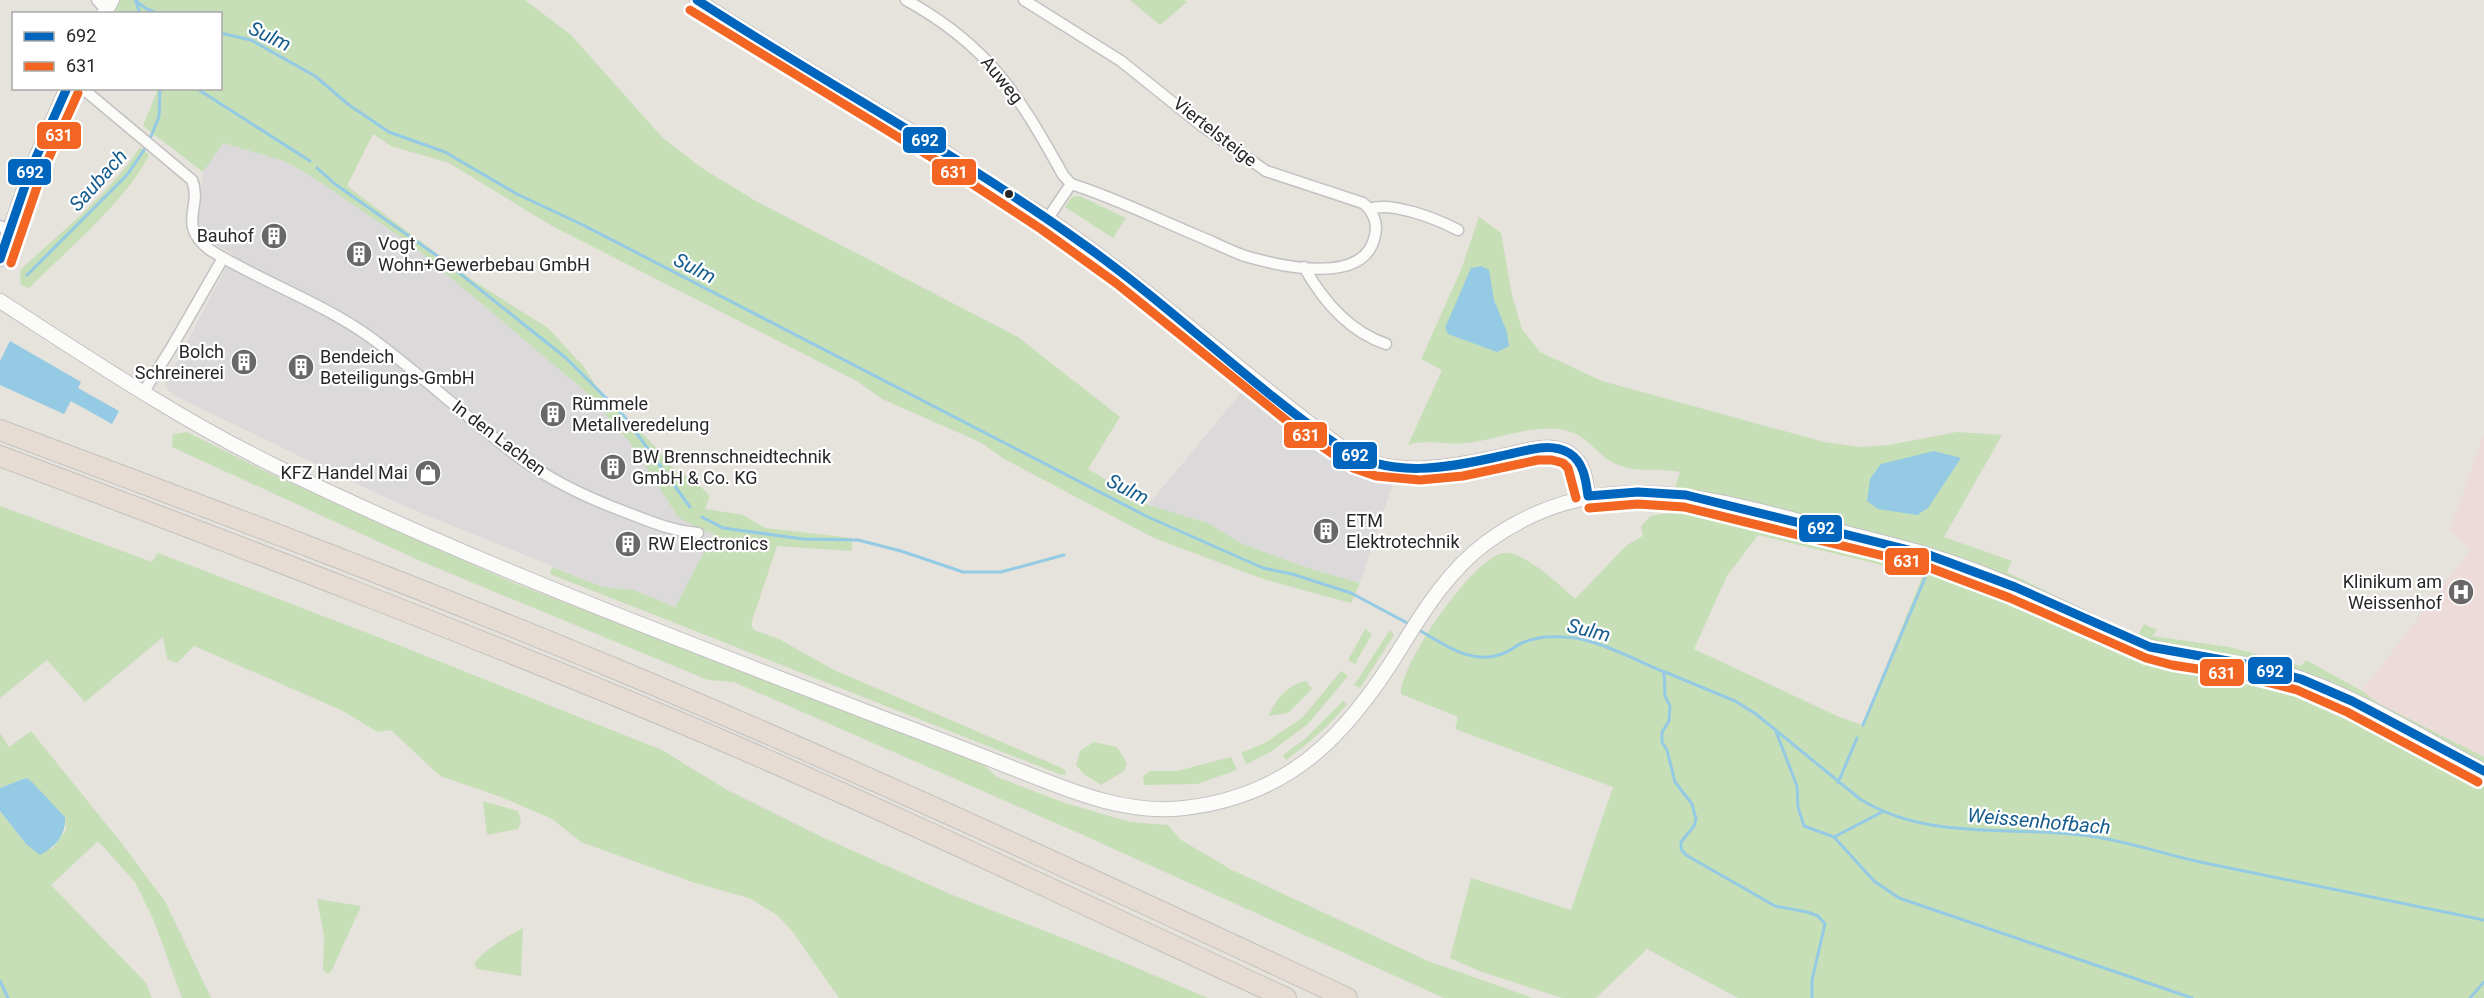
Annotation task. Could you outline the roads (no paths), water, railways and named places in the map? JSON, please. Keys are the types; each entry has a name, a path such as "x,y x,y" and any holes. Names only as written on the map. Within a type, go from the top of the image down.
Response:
{"highway":[{"path":"0,430 427,591 646,682 975,826 1347,998"},
{"path":"0,456 295,567 645,708 929,833 1286,998"}],"street":[{"path":"697,0 771,49 942,150 998,189 1048,218 1110,264 1264,388 1353,456 1383,465 1424,468 1472,463 1544,447 1557,448 1567,452 1580,465 1588,496"},
{"name":"Auweg","path":"906,0 939,18 982,54 1002,76 1025,108 1063,175 1071,184"},
{"name":"Viertelsteige","path":"1024,0 1121,61 1202,126 1266,171 1353,200 1369,208 1376,206 1391,208 1441,220 1458,230"},
{"path":"0,259 4,228 66,90"},
{"name":"In den Lachen","path":"84,90 192,180 195,186 192,212 195,234 201,243 223,258 300,295 369,337 412,369 512,452 560,483 588,497 651,522 680,532 698,533"},
{"path":"1048,218 1071,184 1244,255 1304,267 1337,267 1350,265 1366,254 1372,246 1376,227 1369,208"},
{"path":"143,393 170,351 223,258"},
{"path":"1304,267 1331,308 1353,326 1386,344"},
{"path":"0,301 143,393 269,463 490,563 1058,786 1101,801 1126,806 1178,809 1203,805 1247,793 1284,776 1315,755 1351,719 1368,698 1420,618 1454,572 1484,544 1523,519 1588,496 1638,492 1686,495 1929,555 1997,579 2150,647 2245,664 2301,679 2352,701 2484,771"}],"water":[{"path":"1481,266 1489,270 1494,300 1507,332 1509,346 1497,352 1448,334 1445,328 1471,268"},
{"path":"10,341 81,382 78,388 119,411 112,424 71,401 64,414 0,385 0,361"},
{"path":"1934,451 1961,458 1928,508 1917,515 1878,509 1867,501 1870,479 1881,464"},
{"path":"26,778 65,817 62,835 51,848 40,855 26,844 0,811 0,788"}],"waterway":[{"name":"Sulm","path":"135,0 154,12"},
{"name":"Saubach","path":"136,1 139,12"},
{"name":"Sulm","path":"222,33 251,40 315,76 349,105 389,132 445,152 517,194 583,225 1148,517 1263,568 1292,574 1351,593 1411,625"},
{"name":"Saubach","path":"149,141 159,117 160,90"},
{"path":"199,90 310,161"},
{"name":"Saubach","path":"27,275 127,175 146,147"},
{"path":"317,168 335,184 443,260 566,358 624,416 690,507"},
{"path":"702,517 723,528 803,539 858,540 901,551 963,572 1001,572 1064,555"},
{"path":"1863,725 1925,578"},
{"name":"Sulm","path":"1417,629 1457,651 1479,657 1502,654 1537,638 1575,638 1601,645 1664,672 1665,696 1670,706 1669,721 1662,732 1662,742 1667,750 1675,782 1692,804 1696,819 1694,826 1681,842 1681,849 1686,855 1775,906 1818,916 1825,924 1812,980 1812,998"},
{"name":"Weissenhofbach","path":"1665,672 1735,701 1756,714 1860,799 1886,812 1914,821 1972,830 2060,833 2103,838 2200,862 2484,920"},
{"path":"1775,729 1797,786 1798,807 1804,826 1834,837 1874,881 1899,898 2192,998"},
{"path":"1838,783 1857,738"},
{"path":"1834,837 1882,812"},
{"name":"Saubach","path":"0,981 8,998"},
{"path":"2470,998 2484,982"}],"place":[{"name":"Bauhof","path":"274,236"},
{"name":"Vogt Wohn+Gewerbebau GmbH","path":"359,254"},
{"name":"Bolch Schreinerei","path":"244,362"},
{"name":"Bendeich Beteiligungs-GmbH","path":"301,367"},
{"name":"Rümmele Metallveredelung","path":"553,414"},
{"name":"BW Brennschneidtechnik GmbH & Co. KG","path":"613,467"},
{"name":"KFZ Handel Mai","path":"428,473"},
{"name":"ETM Elektrotechnik","path":"1326,531"},
{"name":"RW Electronics","path":"628,544"},
{"name":"Klinikum am Weissenhof","path":"2461,592"}]}
